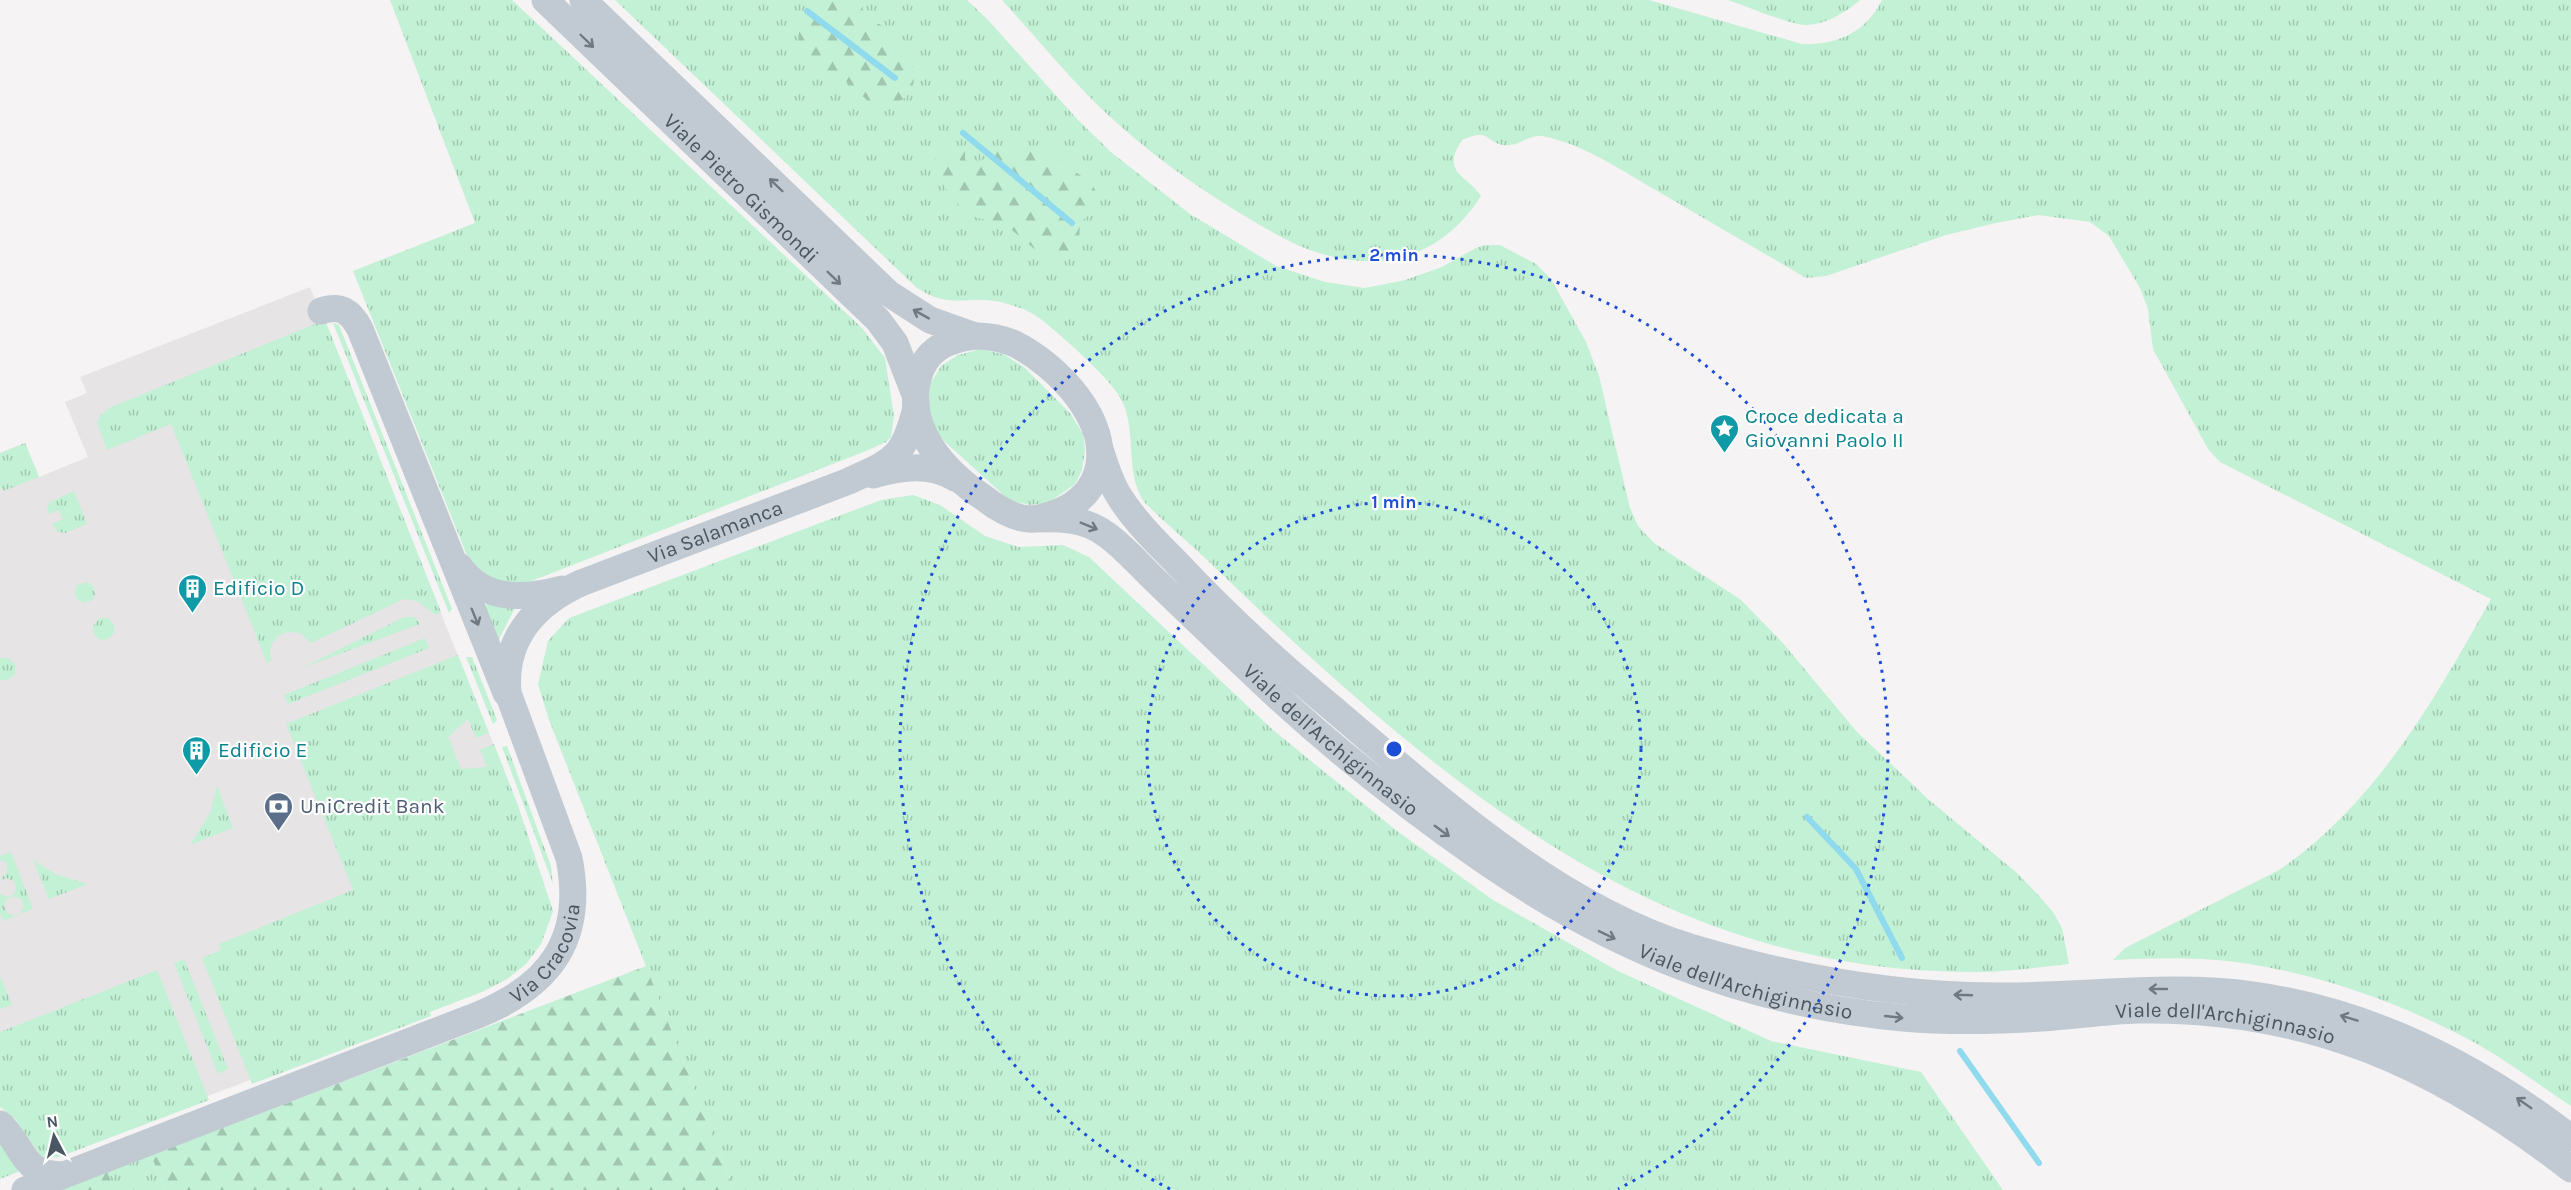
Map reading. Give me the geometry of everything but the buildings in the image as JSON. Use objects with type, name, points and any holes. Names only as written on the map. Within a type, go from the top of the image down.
[{"type":"street","name":"Viale Pietro Gismondi","points":[[545,0],[878,320],[898,350],[915,400]]},
{"type":"street","name":"Viale Pietro Gismondi","points":[[583,0],[880,286],[930,320],[975,336]]},
{"type":"street","points":[[321,311],[338,308],[354,318],[513,711]]},
{"type":"street","points":[[975,336],[997,338],[1013,343],[1051,370],[1087,409],[1100,449],[1098,471],[1085,495],[1063,510],[1032,519],[1003,510],[943,471],[923,467],[906,468],[849,481],[888,463],[906,440],[922,366],[931,352],[952,341],[975,336]]},
{"type":"street","points":[[915,400],[918,418],[933,449],[949,470],[963,483]]},
{"type":"street","name":"Viale dell'Archiginnasio","points":[[1100,449],[1117,493],[1136,518],[1209,596],[1292,674],[1436,794],[1500,843],[1571,891],[1643,929],[1681,944],[1726,957],[1811,976],[1890,989],[2000,996],[2148,989],[2196,990],[2253,995],[2291,1002],[2362,1022],[2447,1057],[2504,1090],[2571,1138]]},
{"type":"street","name":"Via Salamanca","points":[[580,583],[849,481]]},
{"type":"street","name":"Viale dell'Archiginnasio","points":[[1032,519],[1069,520],[1107,534],[1267,687],[1346,756],[1408,805],[1515,881],[1603,934],[1647,954],[1691,971],[1779,998],[1864,1014],[1970,1022],[2134,1010],[2167,1010],[2239,1016],[2307,1028],[2368,1048],[2447,1085],[2485,1107],[2571,1169]]},
{"type":"street","points":[[445,544],[471,580],[485,590],[496,594],[529,596],[580,583]]},
{"type":"street","name":"Via Cracovia","points":[[25,1190],[504,1004],[530,987],[550,966],[565,941],[573,912],[574,882],[569,858],[513,711],[507,678],[517,639],[540,607],[558,594],[580,583]]},
{"type":"street","points":[[0,1124],[12,1136],[21,1153],[33,1167],[43,1174],[63,1175]]},
{"type":"street","points":[[17,1190],[24,1171],[21,1153]]},
{"type":"shaded area","points":[[310,287],[517,803],[553,911],[541,944],[526,964],[507,979],[484,991],[92,1140],[0,1093],[0,453],[25,443],[39,477],[88,457],[65,402],[87,393],[80,377]]},
{"type":"green space","points":[[390,0],[512,0],[862,328],[885,358],[894,416],[891,437],[886,442],[866,451],[526,583],[512,587],[472,568],[353,271],[475,223]]},
{"type":"green space","points":[[615,0],[967,0],[988,20],[1078,120],[1112,153],[1190,214],[1276,266],[1325,282],[1365,288],[1405,280],[1442,267],[1486,245],[1500,245],[1536,264],[1551,279],[1586,342],[1599,376],[1630,508],[1638,526],[1654,543],[1741,600],[1782,642],[1857,732],[1928,799],[2017,873],[2053,912],[2062,928],[2069,964],[1978,972],[1878,966],[1784,948],[1696,919],[1612,880],[1533,833],[1456,779],[1381,719],[1294,642],[1145,503],[1134,477],[1125,407],[1112,385],[1067,341],[1035,315],[1018,307],[989,300],[949,300],[929,295],[917,288]]},
{"type":"green space","points":[[825,0],[859,0],[863,3],[862,21],[881,25],[887,32],[890,42],[906,49],[914,73],[914,83],[906,97],[887,106],[873,108],[864,97],[850,92],[844,74],[820,71],[807,63],[802,57],[798,42],[801,27],[806,17]]},
{"type":"green space","points":[[1002,0],[1649,0],[1802,44],[1815,44],[1838,39],[1859,29],[1868,21],[1882,0],[2571,0],[2571,1106],[2478,1044],[2410,1011],[2353,990],[2295,973],[2236,962],[2174,958],[2113,960],[2125,948],[2279,870],[2313,844],[2344,815],[2400,748],[2448,674],[2491,599],[2220,462],[2208,449],[2153,349],[2148,309],[2140,288],[2109,236],[2090,222],[2038,215],[1996,223],[1946,235],[1826,276],[1806,278],[1589,152],[1543,136],[1504,145],[1478,135],[1462,140],[1454,160],[1458,172],[1481,196],[1449,233],[1431,246],[1390,260],[1344,259],[1309,250],[1278,235],[1221,201],[1170,166],[1122,128],[1093,101]]},
{"type":"green space","points":[[1728,0],[1860,0],[1834,17],[1820,23],[1805,25]]},
{"type":"green space","points":[[956,146],[965,152],[965,159],[969,164],[978,164],[993,151],[1008,146],[1018,152],[1027,147],[1038,146],[1052,151],[1062,165],[1081,176],[1094,188],[1100,201],[1096,210],[1080,222],[1079,243],[1068,252],[1058,256],[1049,256],[1040,253],[1008,227],[976,218],[967,213],[945,187],[936,168],[936,154],[945,147]]},
{"type":"green space","points":[[325,320],[441,612],[436,615],[417,601],[404,599],[311,643],[300,633],[287,632],[273,643],[270,651],[271,661],[267,663],[171,424],[107,450],[97,423],[100,416],[109,408]]},
{"type":"green space","points":[[333,323],[339,325],[452,609],[449,613]]},
{"type":"green space","points":[[981,349],[1003,354],[1024,367],[1070,413],[1083,434],[1085,450],[1082,470],[1075,484],[1048,503],[1029,505],[1009,500],[944,441],[933,428],[927,408],[931,383],[941,366],[958,355]]},
{"type":"green space","points":[[25,443],[39,477],[3,491],[0,486],[0,453]]},
{"type":"green space","points":[[74,491],[87,524],[65,533],[58,532],[52,524],[63,519],[59,510],[49,514],[47,507],[50,502]]},
{"type":"green space","points":[[913,495],[940,505],[985,536],[1019,547],[1063,545],[1089,557],[1273,730],[1397,831],[1493,900],[1618,971],[1771,1041],[1921,1072],[2003,1190],[734,1190],[549,720],[538,684],[548,641],[569,618],[881,500]]},
{"type":"green space","points":[[87,582],[93,586],[95,594],[92,600],[84,603],[77,599],[75,593],[77,585]]},
{"type":"green space","points":[[490,603],[516,606],[497,643],[483,606]]},
{"type":"green space","points":[[404,617],[415,617],[420,624],[302,668]]},
{"type":"green space","points":[[100,618],[108,618],[114,625],[114,633],[108,639],[100,640],[94,634],[93,626]]},
{"type":"green space","points":[[425,638],[429,648],[288,704],[284,695]]},
{"type":"green space","points":[[458,655],[489,733],[476,738],[468,719],[448,737],[461,769],[487,767],[480,750],[494,744],[517,803],[553,911],[541,944],[526,964],[507,979],[484,991],[430,1012],[431,1016],[252,1084],[202,958],[221,950],[219,944],[353,890],[286,724]]},
{"type":"green space","points":[[466,657],[472,657],[497,720],[493,724]]},
{"type":"green space","points":[[0,658],[8,658],[16,665],[15,674],[8,680],[0,680]]},
{"type":"green space","points":[[507,746],[551,866],[553,884],[502,747]]},
{"type":"green space","points":[[217,786],[233,828],[190,845],[210,813]]},
{"type":"green space","points":[[11,852],[33,909],[3,921],[0,913],[0,894],[8,897],[14,894],[16,887],[14,881],[6,878],[0,881],[7,869],[6,862],[0,860],[0,856]],"holes":[[[13,896],[21,899],[24,906],[21,913],[15,916],[7,913],[4,906],[6,900]]]},
{"type":"green space","points":[[33,860],[55,874],[88,884],[49,899]]},
{"type":"green space","points":[[184,959],[228,1069],[218,1074],[174,963]]},
{"type":"green space","points":[[646,966],[734,1190],[165,1190],[151,1155]]},
{"type":"green space","points":[[157,970],[209,1100],[59,1157],[46,1158],[40,1155],[15,1119],[0,1107],[0,1032]]},
{"type":"green space","points":[[0,976],[12,1005],[0,1009]]},
{"type":"green space","points":[[0,1134],[19,1166],[18,1172],[0,1179]]},
{"type":"green space","points":[[151,1155],[165,1190],[59,1190]]},
{"type":"green space","points":[[107,1172],[115,1190],[69,1190],[67,1187]]},
{"type":"waterway","points":[[807,11],[895,78]]},
{"type":"waterway","points":[[963,133],[1072,223]]},
{"type":"waterway","points":[[1807,817],[1856,869],[1902,958]]},
{"type":"waterway","points":[[1960,1051],[2039,1163]]},
{"type":"place","name":"Croce dedicata a Giovanni Paolo II","points":[[1724,454]]},
{"type":"place","name":"Edificio D","points":[[192,614]]},
{"type":"place","name":"Edificio E","points":[[197,776]]},
{"type":"place","name":"UniCredit Bank","points":[[279,832]]}]
